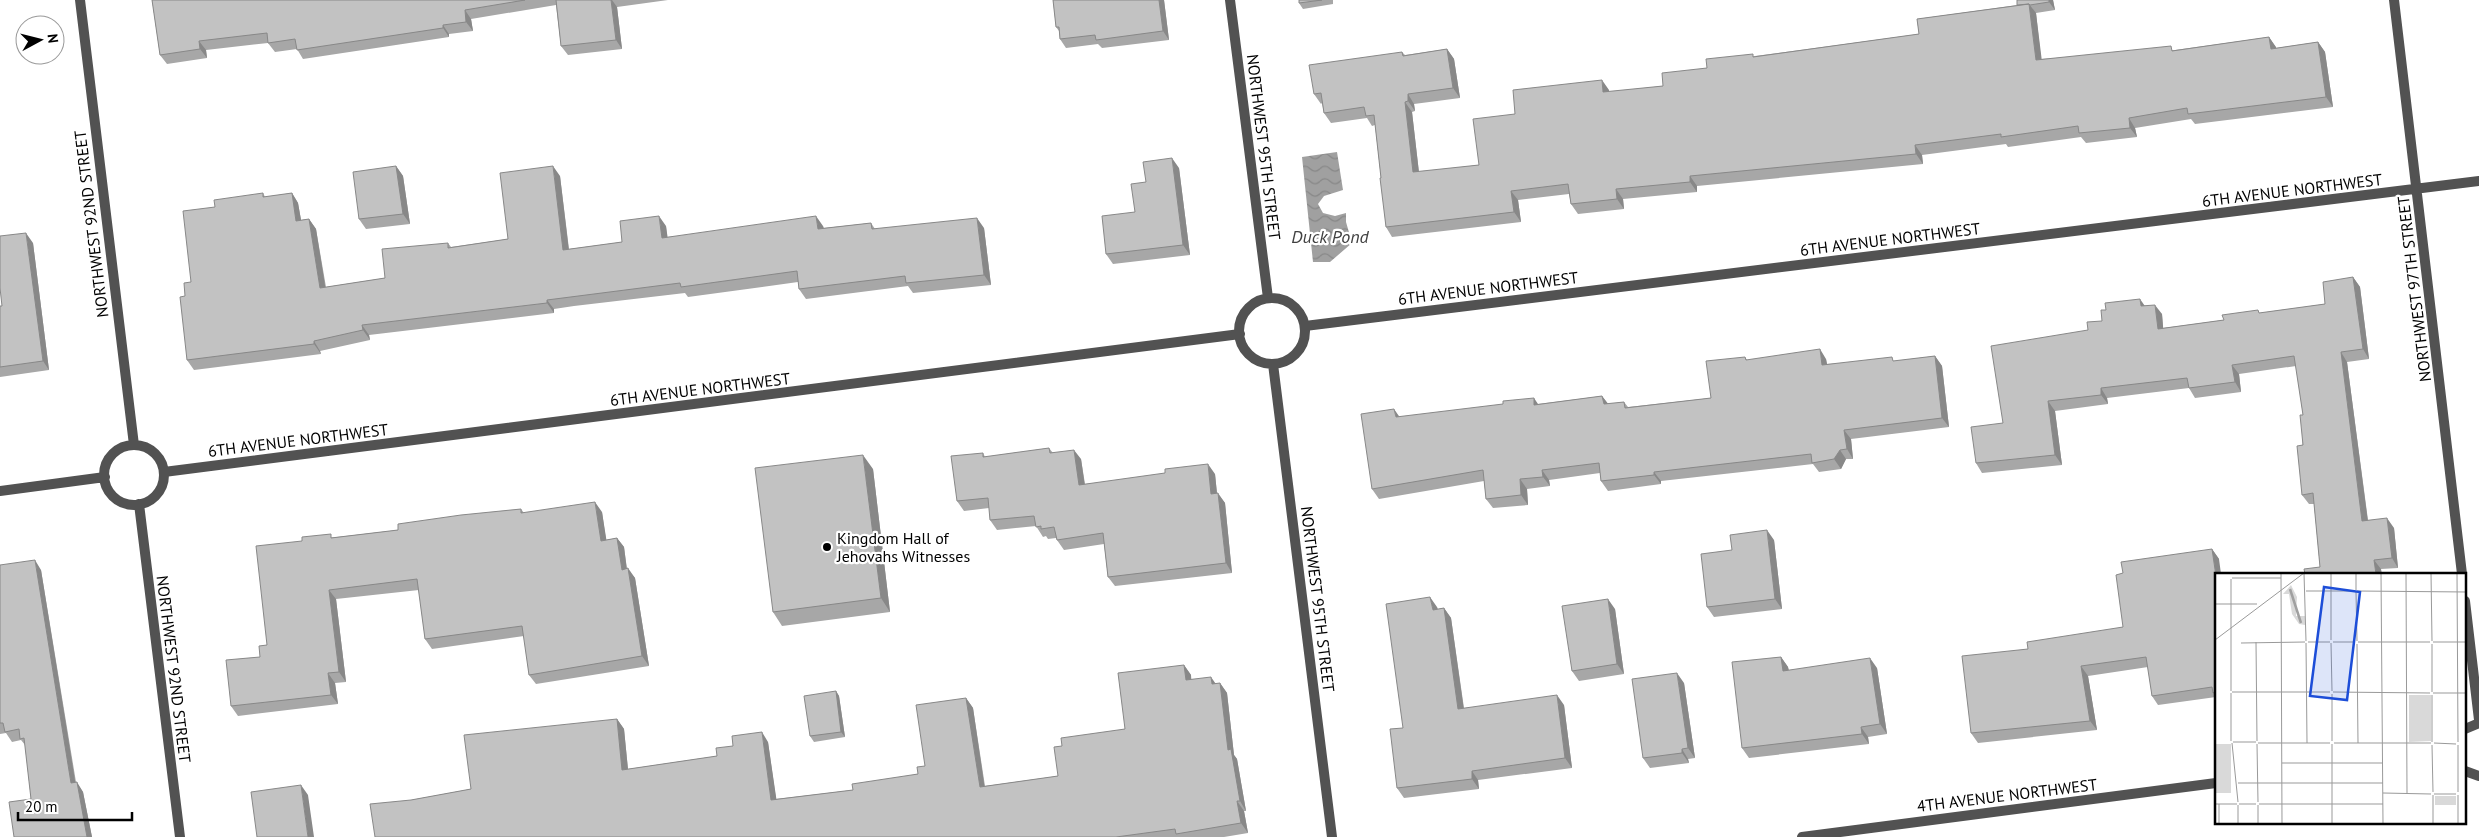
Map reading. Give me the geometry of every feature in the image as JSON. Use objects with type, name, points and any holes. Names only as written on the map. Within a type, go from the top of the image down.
[{"type":"street","name":"NORTHWEST 92ND STREET","points":[[80,0],[134,445]]},
{"type":"street","name":"NORTHWEST 95TH STREET","points":[[1230,0],[1268,298]]},
{"type":"street","name":"NORTHWEST 97TH STREET","points":[[2394,0],[2462,573]]},
{"type":"street","name":"6TH AVENUE NORTHWEST","points":[[1305,326],[2479,181]]},
{"type":"street","points":[[1268,298],[1286,301],[1295,306],[1302,315],[1305,326],[1305,337],[1301,348],[1294,356],[1273,364],[1262,363],[1252,357],[1245,349],[1240,334],[1242,318],[1247,309],[1255,303],[1268,298]]},
{"type":"street","name":"6TH AVENUE NORTHWEST","points":[[164,472],[1240,334]]},
{"type":"street","name":"NORTHWEST 95TH STREET","points":[[1273,364],[1332,837]]},
{"type":"street","points":[[134,445],[150,450],[158,456],[164,472],[163,484],[159,492],[152,499],[139,504],[124,503],[116,499],[109,491],[105,477],[107,462],[113,453],[122,447],[134,445]]},
{"type":"street","points":[[0,491],[105,477]]},
{"type":"street","name":"NORTHWEST 92ND STREET","points":[[139,504],[180,837]]},
{"type":"street","points":[[2466,610],[2479,722],[2466,728]]},
{"type":"street","points":[[2466,771],[2479,776]]},
{"type":"street","name":"4TH AVENUE NORTHWEST","points":[[1802,837],[2215,783]]},
{"type":"water","name":"Duck Pond","points":[[1337,152],[1343,190],[1324,196],[1318,204],[1323,213],[1335,216],[1346,213],[1346,222],[1352,243],[1330,262],[1313,262],[1302,157]]},
{"type":"building","points":[[152,0],[525,0],[465,10],[466,22],[443,25],[443,28],[297,50],[295,39],[268,43],[267,33],[199,41],[200,49],[160,55]]},
{"type":"building","points":[[556,0],[611,0],[616,40],[561,46]]},
{"type":"building","points":[[1053,0],[1159,0],[1163,31],[1096,40],[1095,35],[1060,39],[1059,27],[1056,27]]},
{"type":"building","points":[[1299,0],[1322,0],[1299,3]]},
{"type":"building","points":[[2017,0],[2049,0],[2049,2],[2017,5]]},
{"type":"building","points":[[2029,4],[2036,60],[2171,46],[2172,51],[2269,37],[2271,49],[2318,42],[2326,97],[2188,114],[2187,108],[2129,118],[2130,128],[2079,133],[2078,126],[2001,137],[2001,134],[1915,145],[1916,154],[1690,176],[1690,182],[1616,189],[1617,199],[1571,204],[1568,184],[1511,191],[1514,212],[1386,227],[1374,115],[1366,116],[1364,107],[1324,113],[1321,93],[1314,94],[1309,65],[1402,52],[1403,56],[1447,49],[1453,88],[1408,94],[1408,101],[1405,102],[1413,172],[1479,165],[1473,119],[1515,114],[1513,90],[1602,80],[1603,92],[1663,86],[1662,73],[1707,68],[1706,59],[1753,54],[1753,57],[1919,34],[1917,19]]},
{"type":"building","points":[[1172,158],[1183,245],[1106,254],[1102,216],[1135,212],[1131,184],[1146,182],[1143,162]]},
{"type":"building","points":[[396,166],[403,214],[359,219],[353,172]]},
{"type":"building","points":[[553,166],[563,250],[622,242],[620,221],[659,216],[662,238],[816,216],[818,229],[871,223],[872,229],[977,218],[984,275],[906,283],[905,276],[799,289],[797,271],[681,287],[680,283],[547,300],[547,303],[362,325],[363,330],[314,341],[314,344],[187,360],[180,297],[185,296],[184,283],[191,282],[183,211],[215,207],[214,200],[263,193],[263,197],[292,193],[296,221],[309,219],[320,288],[385,278],[382,249],[448,243],[448,248],[508,239],[500,173]]},
{"type":"building","points":[[26,233],[43,361],[0,367],[0,306],[2,306],[0,236]]},
{"type":"building","points":[[2353,277],[2363,349],[2341,352],[2362,521],[2387,518],[2392,558],[2374,560],[2376,573],[2305,573],[2304,569],[2320,567],[2313,493],[2302,495],[2297,446],[2303,445],[2300,415],[2303,415],[2294,356],[2232,365],[2235,382],[2189,388],[2187,378],[2101,388],[2101,395],[2048,401],[2055,455],[1976,463],[1971,427],[2003,423],[1991,346],[2088,330],[2087,322],[2102,321],[2101,310],[2106,310],[2105,303],[2140,299],[2141,306],[2155,305],[2158,329],[2224,320],[2222,315],[2258,310],[2259,313],[2325,304],[2323,282]]},
{"type":"building","points":[[1820,349],[1822,365],[1892,357],[1893,361],[1935,356],[1942,418],[1844,430],[1847,449],[1840,450],[1834,459],[1812,463],[1811,454],[1654,472],[1654,475],[1601,481],[1599,463],[1542,470],[1543,477],[1520,479],[1521,495],[1486,499],[1483,470],[1372,489],[1361,414],[1394,409],[1396,417],[1503,404],[1503,401],[1534,398],[1534,405],[1602,396],[1604,404],[1624,402],[1625,408],[1711,398],[1706,361],[1745,357],[1746,360]]},
{"type":"building","points":[[1049,448],[1050,453],[1074,450],[1079,485],[1165,473],[1165,469],[1208,464],[1211,494],[1218,493],[1226,563],[1108,577],[1103,533],[1057,540],[1054,527],[1041,529],[1041,526],[1036,527],[1034,516],[990,520],[988,498],[957,501],[951,456],[983,453],[983,457]]},
{"type":"building","name":"Kingdom Hall of Jehovahs Witnesses","points":[[863,455],[881,598],[773,612],[755,468]]},
{"type":"building","points":[[595,502],[601,541],[617,538],[622,570],[628,568],[642,656],[529,675],[522,626],[425,639],[417,579],[329,590],[339,672],[328,673],[331,695],[231,706],[226,660],[260,657],[259,646],[267,645],[256,546],[302,541],[302,537],[331,534],[331,538],[398,530],[398,524],[461,515],[521,509],[521,513]]},
{"type":"building","points":[[1767,530],[1775,599],[1707,607],[1701,554],[1732,550],[1730,535]]},
{"type":"building","points":[[2212,549],[2216,573],[2215,692],[2213,693],[2212,687],[2152,696],[2146,657],[2081,666],[2090,721],[1971,733],[1962,656],[2028,649],[2027,642],[2123,627],[2116,575],[2123,573],[2121,562]]},
{"type":"building","points":[[35,560],[71,783],[77,782],[87,837],[14,837],[9,802],[31,799],[24,738],[20,739],[19,729],[5,732],[3,723],[0,723],[0,565]]},
{"type":"building","points":[[1430,597],[1433,610],[1444,608],[1458,709],[1557,695],[1565,758],[1472,771],[1472,779],[1397,788],[1390,729],[1403,728],[1386,604]]},
{"type":"building","points":[[1608,599],[1617,664],[1572,671],[1562,606]]},
{"type":"building","points":[[1781,657],[1783,671],[1870,658],[1880,724],[1861,727],[1862,734],[1742,748],[1732,662]]},
{"type":"building","points":[[1184,665],[1186,680],[1211,677],[1212,684],[1220,683],[1228,750],[1231,749],[1240,801],[1237,801],[1241,823],[1176,834],[1175,829],[1116,837],[375,837],[370,804],[411,800],[471,789],[464,735],[617,719],[622,770],[717,756],[716,748],[733,746],[732,736],[762,732],[771,800],[853,790],[852,784],[918,774],[917,767],[925,766],[916,705],[966,698],[980,787],[1058,776],[1054,747],[1062,746],[1061,738],[1125,729],[1118,673]]},
{"type":"building","points":[[1677,673],[1688,748],[1682,749],[1682,753],[1643,758],[1632,679]]},
{"type":"building","points":[[836,691],[841,732],[810,736],[804,696]]},
{"type":"building","points":[[301,785],[308,837],[257,837],[251,792]]},
{"type":"place","name":"Kingdom Hall of Jehovahs Witnesses","points":[[827,547]]}]
